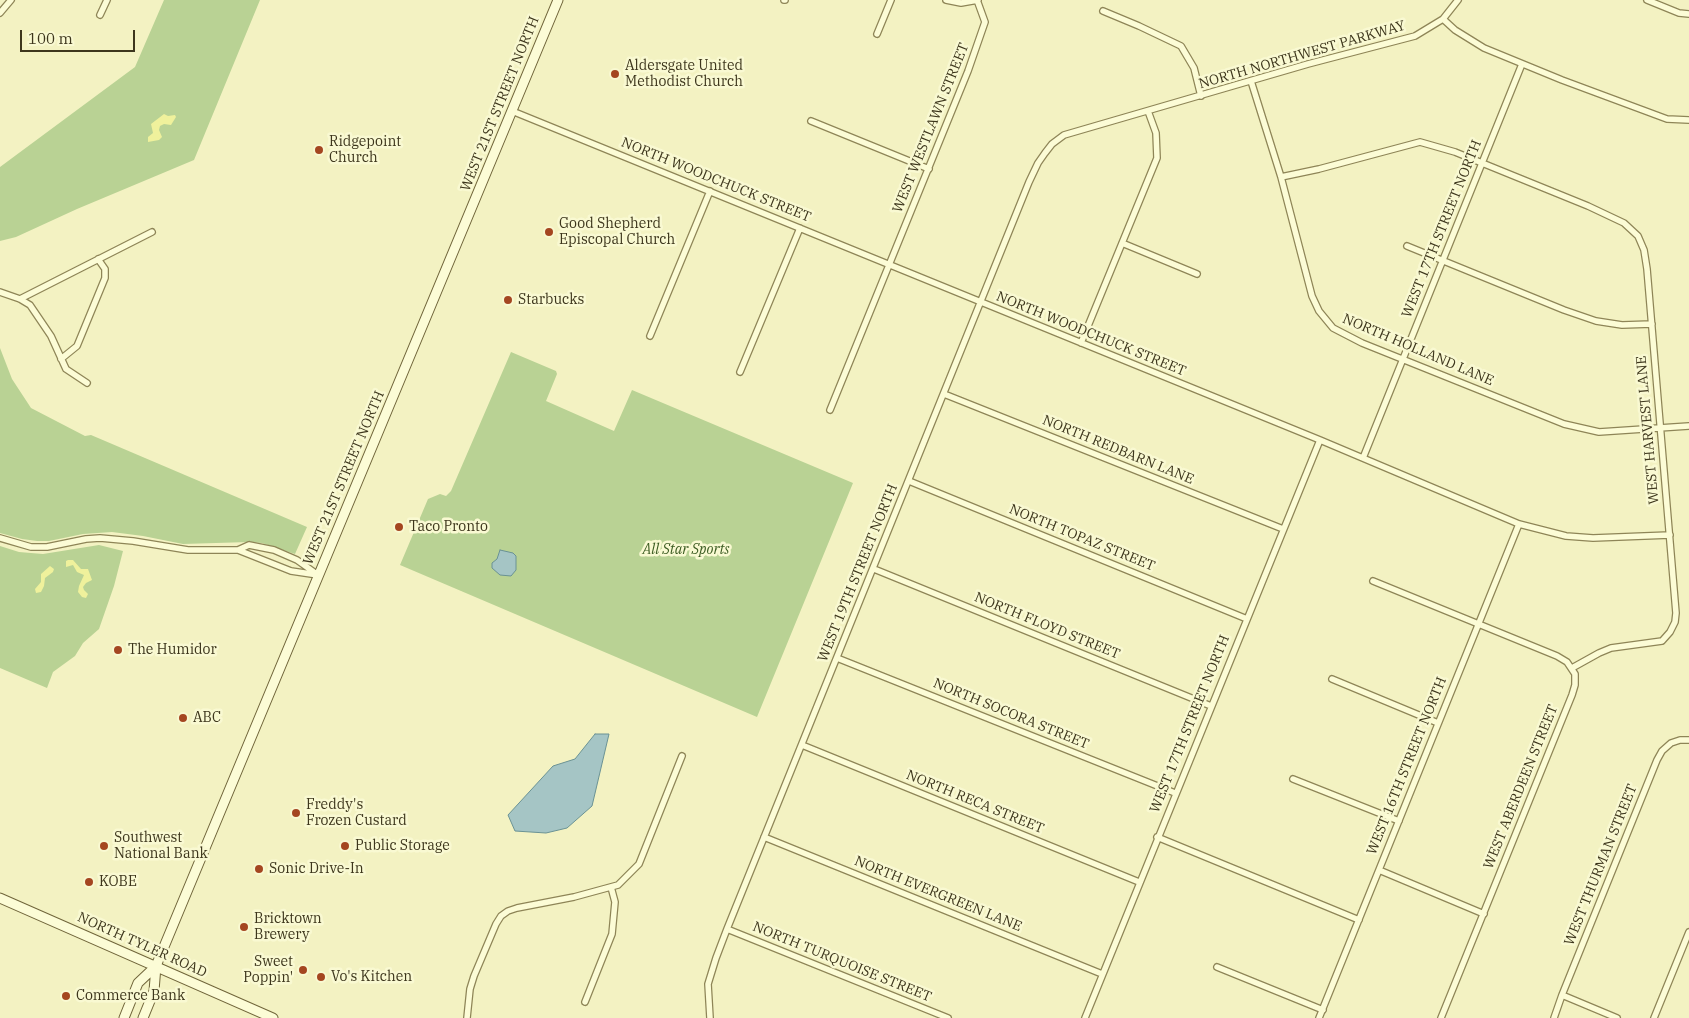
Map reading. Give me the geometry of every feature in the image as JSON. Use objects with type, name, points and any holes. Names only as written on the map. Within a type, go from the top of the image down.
[{"type":"main road","name":"WEST 21ST STREET NORTH","points":[[143,1018],[154,991],[156,966],[558,0]]},
{"type":"main road","name":"NORTH TYLER ROAD","points":[[0,898],[273,1018]]},
{"type":"main road","name":"WEST 21ST STREET NORTH","points":[[124,1018],[138,984],[156,966]]},
{"type":"street","points":[[0,13],[11,0]]},
{"type":"street","points":[[100,15],[107,0]]},
{"type":"street","points":[[877,34],[891,0]]},
{"type":"street","points":[[946,0],[961,3],[977,0]]},
{"type":"street","name":"WEST WESTLAWN STREET","points":[[830,410],[968,71],[985,22],[977,0]]},
{"type":"street","points":[[1458,0],[1443,19],[1455,30],[1484,48],[1667,119],[1689,120]]},
{"type":"street","points":[[1647,0],[1679,13],[1689,14]]},
{"type":"street","points":[[1103,11],[1181,46],[1194,68],[1201,96]]},
{"type":"street","name":"NORTH NORTHWEST PARKWAY","points":[[1052,144],[1064,136],[1251,81],[1414,36],[1443,19]]},
{"type":"street","name":"WEST 17TH STREET NORTH","points":[[1363,458],[1522,64]]},
{"type":"street","name":"NORTH HOLLAND LANE","points":[[1251,81],[1281,177],[1312,296],[1318,311],[1333,328],[1362,343],[1404,358],[1564,424],[1599,432],[1689,426]]},
{"type":"street","name":"NORTH WOODCHUCK STREET","points":[[512,111],[1320,440],[1519,524],[1566,536],[1593,538],[1670,535]]},
{"type":"street","points":[[1081,343],[1157,158],[1156,133],[1148,111]]},
{"type":"street","points":[[811,121],[929,169]]},
{"type":"street","points":[[1281,177],[1319,169],[1420,142],[1483,162]]},
{"type":"street","name":"WEST 19TH STREET NORTH","points":[[710,1018],[708,984],[727,929],[1029,182],[1038,163],[1052,144]]},
{"type":"street","name":"WEST HARVEST LANE","points":[[1483,162],[1624,223],[1638,236],[1644,250],[1670,535],[1676,613],[1675,622],[1670,632],[1662,641],[1611,648],[1599,652],[1572,668]]},
{"type":"street","points":[[650,336],[710,191]]},
{"type":"street","points":[[740,372],[800,228]]},
{"type":"street","points":[[20,299],[152,232]]},
{"type":"street","points":[[1122,243],[1197,274]]},
{"type":"street","points":[[1407,246],[1564,310],[1596,321],[1622,325],[1652,324]]},
{"type":"street","points":[[61,359],[77,346],[105,278],[105,269],[98,259]]},
{"type":"street","points":[[0,292],[20,299],[30,305],[50,336],[66,369],[87,383]]},
{"type":"street","name":"NORTH REDBARN LANE","points":[[944,394],[1283,529]]},
{"type":"street","name":"WEST 17TH STREET NORTH","points":[[1084,1018],[1320,440]]},
{"type":"street","name":"NORTH TOPAZ STREET","points":[[909,481],[1247,619]]},
{"type":"street","name":"WEST 16TH STREET NORTH","points":[[1319,1018],[1519,524]]},
{"type":"street","points":[[0,538],[32,547],[47,548],[86,539],[100,538],[188,550],[238,550],[291,571],[318,575]]},
{"type":"street","points":[[238,550],[249,545],[274,550],[297,560],[318,575]]},
{"type":"street","name":"NORTH FLOYD STREET","points":[[874,569],[1211,706]]},
{"type":"street","points":[[1373,581],[1557,656],[1567,662],[1572,668]]},
{"type":"street","name":"NORTH SOCORA STREET","points":[[837,658],[1176,793]]},
{"type":"street","name":"WEST ABERDEEN STREET","points":[[1441,1018],[1572,695],[1575,685],[1575,674],[1572,668]]},
{"type":"street","points":[[1332,680],[1438,723]]},
{"type":"street","name":"WEST THURMAN STREET","points":[[1554,1018],[1657,760],[1662,751],[1672,743],[1680,740],[1689,740]]},
{"type":"street","name":"NORTH RECA STREET","points":[[802,745],[1139,882]]},
{"type":"street","points":[[467,1018],[470,989],[474,976],[501,916],[517,908],[574,897],[618,885],[639,864],[682,756]]},
{"type":"street","points":[[1293,778],[1399,821]]},
{"type":"street","name":"NORTH EVERGREEN LANE","points":[[764,837],[1102,974]]},
{"type":"street","points":[[1158,837],[1359,920]]},
{"type":"street","points":[[1379,870],[1484,914]]},
{"type":"street","points":[[585,1002],[612,934],[615,902],[611,887]]},
{"type":"street","name":"NORTH TURQUOISE STREET","points":[[727,929],[948,1018]]},
{"type":"street","points":[[1654,1018],[1689,932]]},
{"type":"street","points":[[1217,967],[1322,1010]]},
{"type":"street","points":[[1562,995],[1617,1018]]},
{"type":"green space","points":[[164,0],[260,0],[194,160],[16,237],[0,241],[0,167],[135,67]]},
{"type":"green space","points":[[0,348],[12,379],[31,408],[85,436],[91,435],[307,527],[295,554],[262,543],[183,544],[112,532],[83,534],[49,541],[22,539],[0,533]]},
{"type":"green space","name":"All Star Sports","points":[[511,352],[556,371],[557,374],[546,401],[614,431],[632,390],[853,483],[757,717],[400,565],[428,499],[440,494],[446,496],[451,491]]},
{"type":"green space","points":[[99,545],[123,551],[114,586],[99,629],[83,643],[75,656],[53,672],[47,688],[0,668],[0,546],[19,552],[43,554]]},
{"type":"sand","points":[[164,114],[168,116],[175,115],[176,117],[171,125],[164,124],[160,126],[159,130],[162,137],[159,140],[148,142],[148,137],[153,133],[151,124]]},
{"type":"sand","points":[[73,560],[81,569],[88,569],[92,580],[83,587],[88,594],[86,598],[82,597],[78,592],[84,575],[77,572],[73,565],[66,567],[66,561]]},
{"type":"sand","points":[[50,566],[54,569],[53,572],[45,578],[41,592],[36,593],[35,589],[41,582],[41,574]]},
{"type":"water","points":[[500,550],[513,553],[516,556],[516,570],[511,576],[500,575],[492,568],[492,563],[497,559]]},
{"type":"water","points":[[595,734],[609,734],[592,806],[567,828],[546,833],[515,831],[508,815],[553,766],[575,759]]},
{"type":"place","name":"Aldersgate United Methodist Church","points":[[615,74]]},
{"type":"place","name":"Ridgepoint Church","points":[[319,150]]},
{"type":"place","name":"Good Shepherd Episcopal Church","points":[[549,232]]},
{"type":"place","name":"Starbucks","points":[[508,300]]},
{"type":"place","name":"Taco Pronto","points":[[399,527]]},
{"type":"place","name":"The Humidor","points":[[118,650]]},
{"type":"place","name":"ABC","points":[[183,718]]},
{"type":"place","name":"Freddy's Frozen Custard","points":[[296,813]]},
{"type":"place","name":"Southwest National Bank","points":[[104,846]]},
{"type":"place","name":"Public Storage","points":[[345,846]]},
{"type":"place","name":"Sonic Drive-In","points":[[259,869]]},
{"type":"place","name":"KOBE","points":[[89,882]]},
{"type":"place","name":"Bricktown Brewery","points":[[244,927]]},
{"type":"place","name":"Sweet Poppin'","points":[[303,970]]},
{"type":"place","name":"Vo's Kitchen","points":[[321,977]]},
{"type":"place","name":"Commerce Bank","points":[[66,996]]}]
